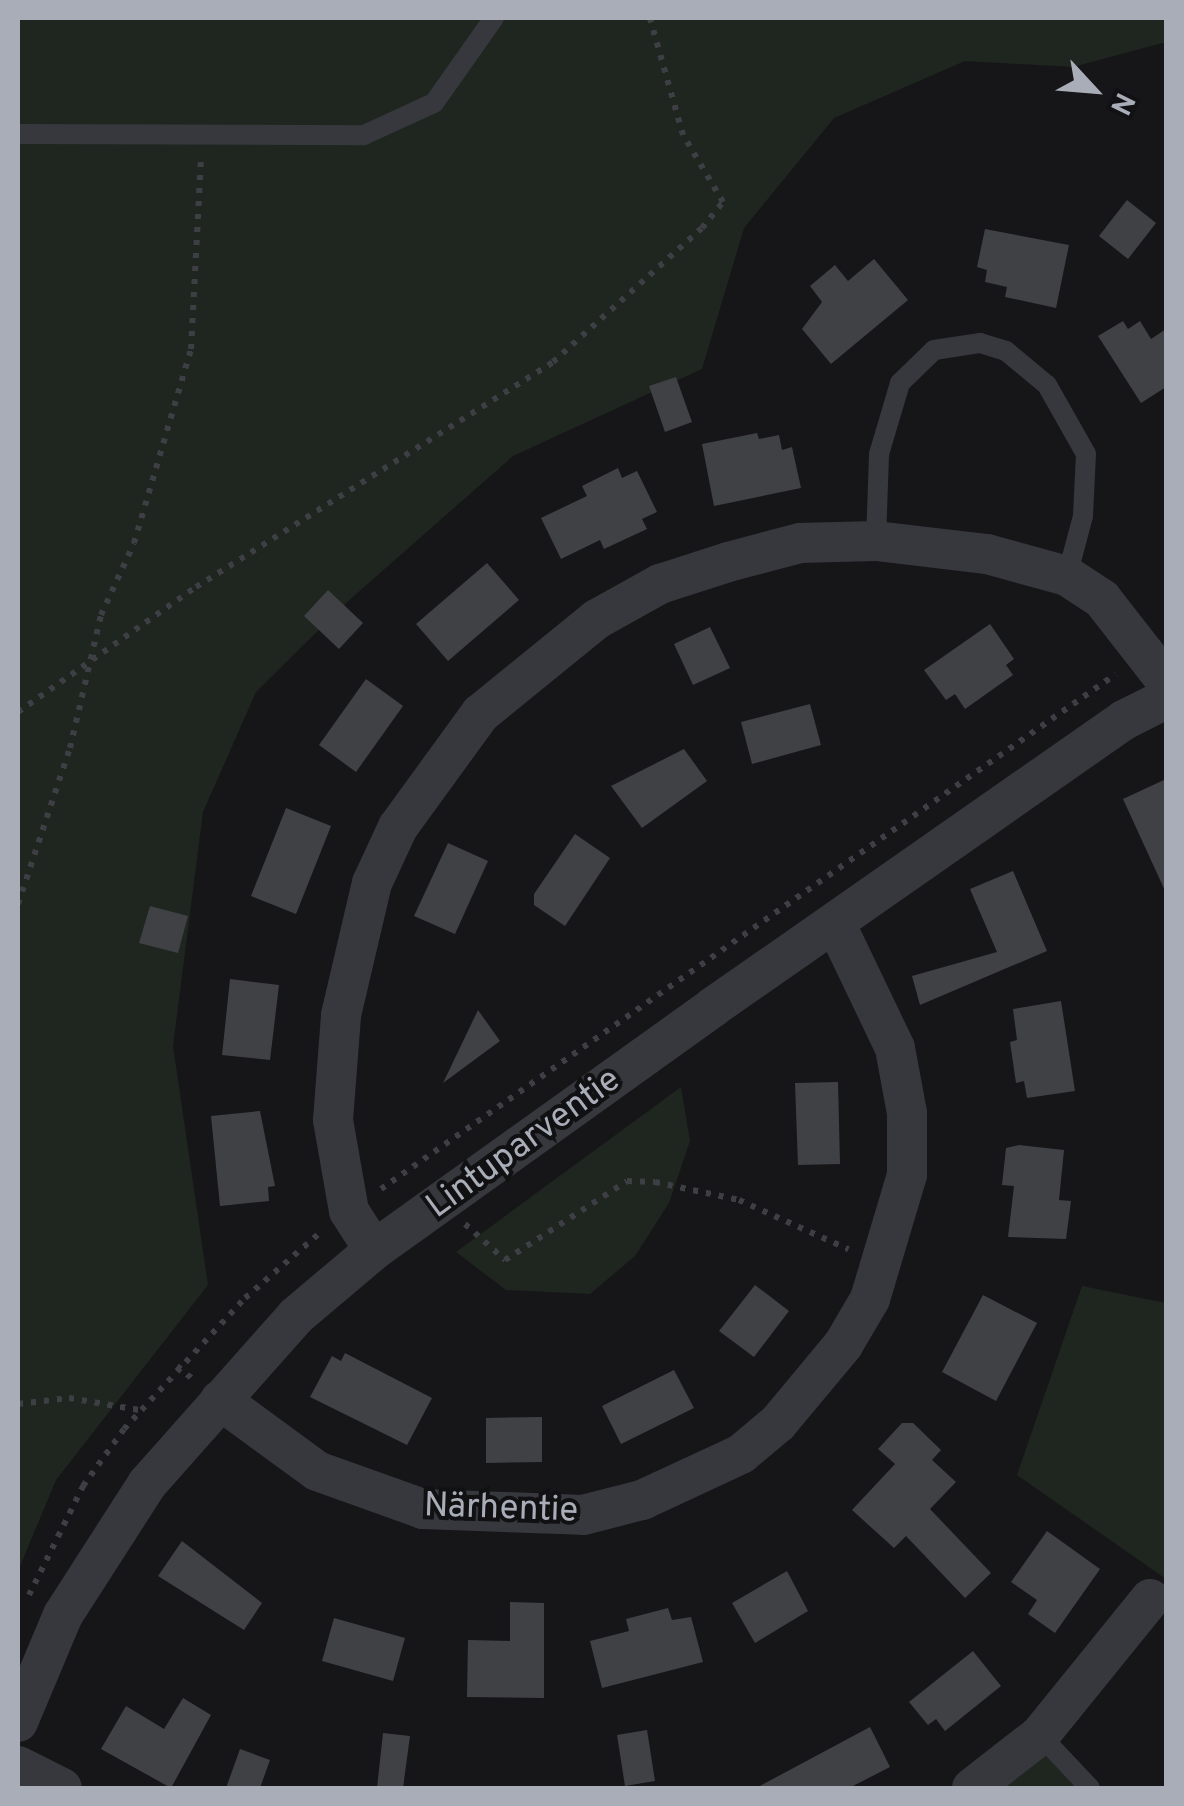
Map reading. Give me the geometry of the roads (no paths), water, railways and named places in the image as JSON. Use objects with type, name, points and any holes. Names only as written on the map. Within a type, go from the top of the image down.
[{"type":"street","points":[[374,1250],[349,1212],[336,1162],[341,1015],[372,883],[434,772],[480,714],[536,663],[660,584],[800,543],[876,541],[987,554],[1066,576],[1102,599],[1166,681]]},
{"type":"street","name":"Lintuparventie","points":[[18,1722],[63,1615],[148,1484],[296,1316],[374,1250],[1124,720],[1166,699]]},
{"type":"street","name":"Närhentie","points":[[220,1400],[317,1471],[384,1500],[424,1509],[583,1515],[642,1500],[742,1454],[778,1422],[843,1346],[882,1264],[907,1175],[907,1113],[895,1048],[836,925]]},
{"type":"street","points":[[972,1788],[1040,1735],[1150,1600]]},
{"type":"street","points":[[18,1766],[62,1788]]},
{"type":"lane","points":[[18,134],[202,138],[364,135],[402,121],[434,103],[494,18]]},
{"type":"lane","points":[[876,541],[880,454],[900,382],[934,350],[980,343],[1032,370],[1075,425],[1087,478],[1066,576]]},
{"type":"lane","points":[[1040,1735],[1090,1788]]}]
